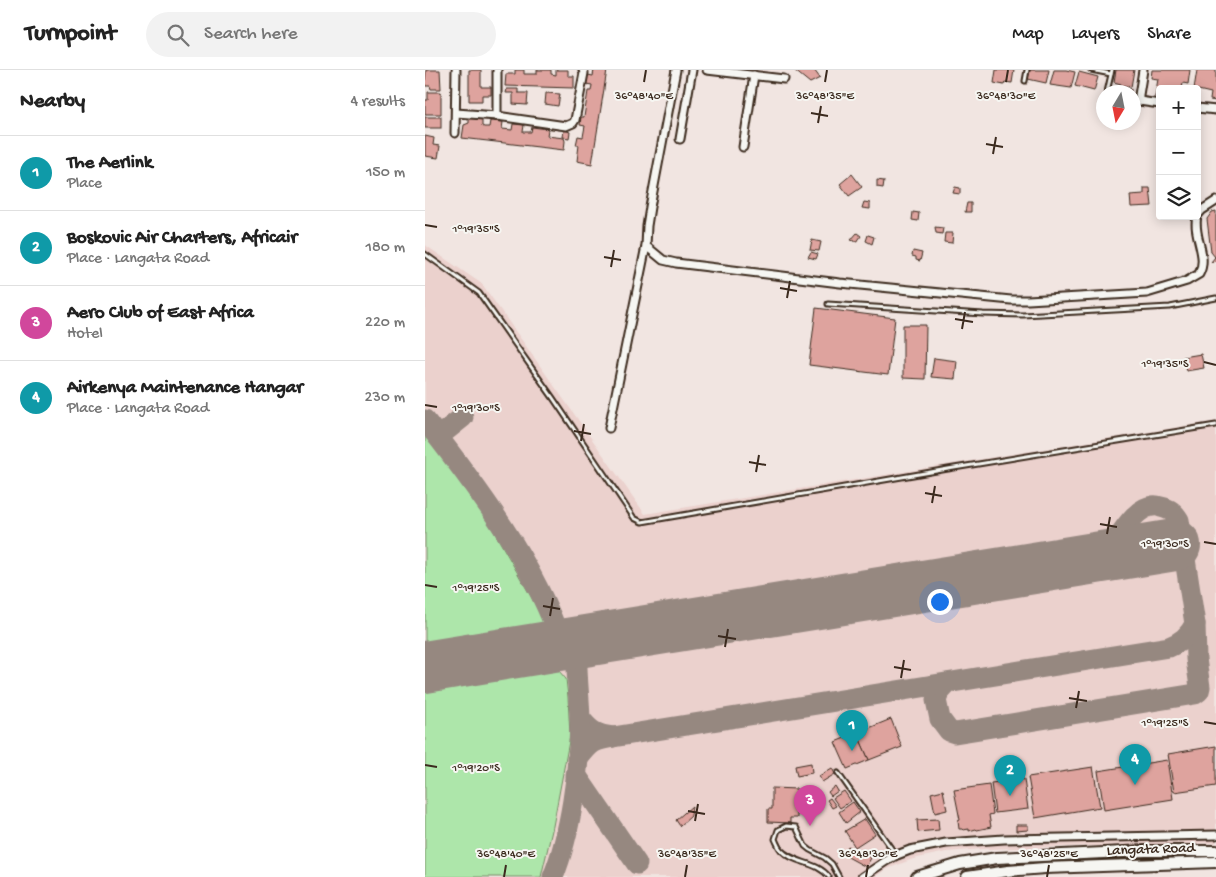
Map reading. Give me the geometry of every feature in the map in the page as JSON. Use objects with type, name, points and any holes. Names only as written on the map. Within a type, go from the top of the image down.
[{"type":"main road","name":"Langata Road","points":[[917,877],[960,864],[997,858],[1216,850]]},
{"type":"main road","name":"Langata Road","points":[[967,877],[1045,868],[1216,862]]},
{"type":"street","points":[[455,133],[456,70]]},
{"type":"street","points":[[497,70],[497,116]]},
{"type":"street","points":[[456,113],[570,125],[575,120],[583,70]]},
{"type":"street","points":[[609,428],[646,246],[650,207],[676,70]]},
{"type":"street","points":[[680,139],[692,70]]},
{"type":"street","points":[[707,70],[784,79]]},
{"type":"street","points":[[1143,70],[1139,101],[1156,103]]},
{"type":"street","points":[[743,147],[755,75]]},
{"type":"street","points":[[1201,108],[1216,110]]},
{"type":"street","points":[[1201,211],[1216,201]]},
{"type":"street","points":[[646,246],[663,260],[681,263],[840,283],[1011,300],[1038,300],[1141,293],[1154,291],[1195,277],[1199,274],[1202,265],[1197,220]]},
{"type":"street","points":[[862,877],[897,855],[910,850],[946,843],[1004,839],[1216,835]]},
{"type":"lane","points":[[1025,81],[1027,70]]},
{"type":"lane","points":[[1091,70],[1111,72],[1108,85]]},
{"type":"lane","points":[[425,254],[479,293],[559,406],[634,518],[642,522],[1216,425]]},
{"type":"lane","points":[[828,304],[1023,315],[1170,307],[1216,298]]},
{"type":"lane","points":[[839,772],[897,855]]},
{"type":"lane","points":[[829,877],[817,866],[793,858],[781,850],[775,840],[778,830],[786,826],[796,827],[805,846],[832,864],[839,877]]},
{"type":"shaded area","points":[[425,245],[482,284],[645,514],[1216,421],[1216,843],[982,849],[946,852],[913,859],[887,869],[874,877],[425,877]]},
{"type":"green space","points":[[425,434],[464,479],[550,632],[425,651]]},
{"type":"green space","points":[[551,662],[566,679],[570,736],[541,877],[425,877],[425,682]]},
{"type":"building","points":[[426,70],[440,70],[441,89],[431,89],[430,86],[425,86]]},
{"type":"building","points":[[469,70],[481,70],[481,87],[491,87],[491,95],[482,95],[482,101],[469,101]]},
{"type":"building","points":[[515,70],[524,70],[524,74],[537,74],[537,70],[551,70],[551,74],[556,75],[556,70],[568,70],[568,76],[574,76],[574,88],[505,86],[506,74],[515,74]]},
{"type":"building","points":[[594,70],[607,70],[592,164],[577,161],[579,145],[576,145],[578,136],[583,137],[585,126],[580,125],[581,117],[584,117],[588,91],[591,91],[592,85],[586,84],[588,75],[593,76]]},
{"type":"building","points":[[794,70],[814,70],[820,78],[810,83]]},
{"type":"building","points":[[996,70],[1014,70],[1012,83],[1005,82],[1004,85],[994,83]]},
{"type":"building","points":[[1030,70],[1049,70],[1046,83],[1028,79]]},
{"type":"building","points":[[1054,70],[1075,72],[1071,88],[1050,85]]},
{"type":"building","points":[[1116,70],[1134,70],[1131,85],[1121,85],[1114,82]]},
{"type":"building","points":[[1152,70],[1190,70],[1188,84],[1157,85],[1158,79],[1151,78]]},
{"type":"building","points":[[1197,70],[1216,70],[1216,101],[1210,100],[1211,93],[1201,91],[1201,85],[1195,85]]},
{"type":"building","points":[[1079,72],[1098,77],[1094,91],[1075,86]]},
{"type":"building","points":[[507,89],[518,89],[518,93],[528,93],[527,105],[513,104],[513,93],[506,93]]},
{"type":"building","points":[[428,92],[441,92],[441,114],[425,114],[425,100],[428,100]]},
{"type":"building","points":[[546,93],[560,94],[558,106],[545,104]]},
{"type":"building","points":[[425,117],[441,117],[441,128],[425,128]]},
{"type":"building","points":[[469,117],[482,118],[482,126],[484,127],[489,127],[490,121],[503,122],[502,129],[512,130],[513,124],[524,125],[523,132],[531,132],[532,127],[548,129],[547,136],[564,138],[564,150],[462,138],[464,125],[469,123]]},
{"type":"building","points":[[564,130],[570,132],[569,138],[563,137]]},
{"type":"building","points":[[425,136],[434,138],[433,145],[440,146],[438,158],[425,156]]},
{"type":"building","points":[[852,174],[862,187],[849,196],[840,184]]},
{"type":"building","points":[[877,180],[884,181],[883,188],[877,187]]},
{"type":"building","points":[[955,187],[960,188],[960,194],[953,193]]},
{"type":"building","points":[[1144,188],[1150,188],[1152,206],[1131,207],[1130,195],[1144,194]]},
{"type":"building","points":[[864,202],[870,203],[870,209],[862,208]]},
{"type":"building","points":[[967,203],[971,203],[971,212],[965,212]]},
{"type":"building","points":[[1216,211],[1216,261],[1211,262],[1215,257],[1211,252],[1207,219],[1212,212]]},
{"type":"building","points":[[913,212],[919,213],[918,221],[912,220]]},
{"type":"building","points":[[935,227],[943,228],[942,234],[936,233]]},
{"type":"building","points":[[857,233],[861,236],[857,242],[851,240]]},
{"type":"building","points":[[945,233],[953,233],[952,243],[944,242]]},
{"type":"building","points":[[868,235],[874,237],[872,244],[866,241]]},
{"type":"building","points":[[812,240],[821,242],[819,251],[810,250]]},
{"type":"building","points":[[913,251],[922,253],[920,261],[912,256]]},
{"type":"building","points":[[811,252],[818,254],[816,259],[808,257]]},
{"type":"building","points":[[816,308],[895,318],[888,375],[809,365]]},
{"type":"building","points":[[903,325],[926,325],[925,379],[903,378]]},
{"type":"building","points":[[1201,354],[1204,368],[1186,371],[1183,357]]},
{"type":"building","points":[[934,358],[957,361],[955,379],[931,377]]},
{"type":"building","points":[[891,719],[902,747],[869,760],[857,733]]},
{"type":"building","points":[[857,733],[869,760],[847,769],[835,742]]},
{"type":"building","points":[[1216,746],[1216,786],[1174,792],[1168,754]]},
{"type":"building","points":[[1167,760],[1173,799],[1104,810],[1098,771]]},
{"type":"building","points":[[811,763],[812,773],[797,776],[795,766]]},
{"type":"building","points":[[1093,767],[1100,807],[1035,818],[1028,777]]},
{"type":"building","points":[[832,768],[835,774],[822,782],[819,776]]},
{"type":"building","points":[[1024,779],[1028,809],[995,813],[991,783]]},
{"type":"building","points":[[989,785],[993,814],[989,815],[991,827],[969,831],[969,829],[959,829],[958,821],[960,820],[954,790]]},
{"type":"building","points":[[835,786],[838,791],[831,796],[828,792]]},
{"type":"building","points":[[772,788],[797,789],[797,818],[790,818],[790,823],[768,822],[768,809],[772,809]]},
{"type":"building","points":[[814,789],[818,797],[813,800],[808,792]]},
{"type":"building","points":[[943,790],[947,810],[935,813],[931,793]]},
{"type":"building","points":[[844,791],[851,801],[840,808],[833,798]]},
{"type":"building","points":[[830,798],[836,806],[832,808],[827,800]]},
{"type":"building","points":[[853,802],[860,812],[846,823],[839,812]]},
{"type":"building","points":[[692,806],[691,816],[680,826],[676,820]]},
{"type":"building","points":[[865,819],[875,834],[855,847],[845,831]]},
{"type":"building","points":[[938,819],[939,830],[918,832],[917,820]]},
{"type":"building","points":[[1016,825],[1028,825],[1028,830],[1016,831]]},
{"type":"building","points":[[848,846],[871,858],[866,867],[844,855]]},
{"type":"taxiway","points":[[438,437],[463,417]]},
{"type":"taxiway","points":[[425,420],[503,527],[536,584],[562,645]]},
{"type":"taxiway","points":[[948,683],[939,693],[936,700],[940,719],[949,731],[955,733],[1195,694],[1199,691],[1195,624],[1179,520],[1167,509],[1156,506],[1147,507],[1131,520],[1114,543]]},
{"type":"taxiway","points":[[613,737],[1169,647],[1184,638],[1195,624]]},
{"type":"taxiway","points":[[553,877],[565,841],[576,781],[580,723],[577,654],[580,649],[590,643],[618,636]]},
{"type":"taxiway","points":[[544,648],[567,647],[575,653]]},
{"type":"taxiway","points":[[577,760],[592,744],[613,737],[594,732],[580,718]]},
{"type":"taxiway","points":[[576,775],[637,864]]},
{"type":"runway","points":[[425,667],[1175,545]]},
{"type":"place","name":"The Aerlink","points":[[852,751]]},
{"type":"place","name":"Airkenya Maintenance Hangar","points":[[1135,785]]},
{"type":"place","name":"Boskovic Air Charters, Africair","points":[[1010,796]]},
{"type":"place","name":"Aero Club of East Africa","points":[[810,826]]}]
